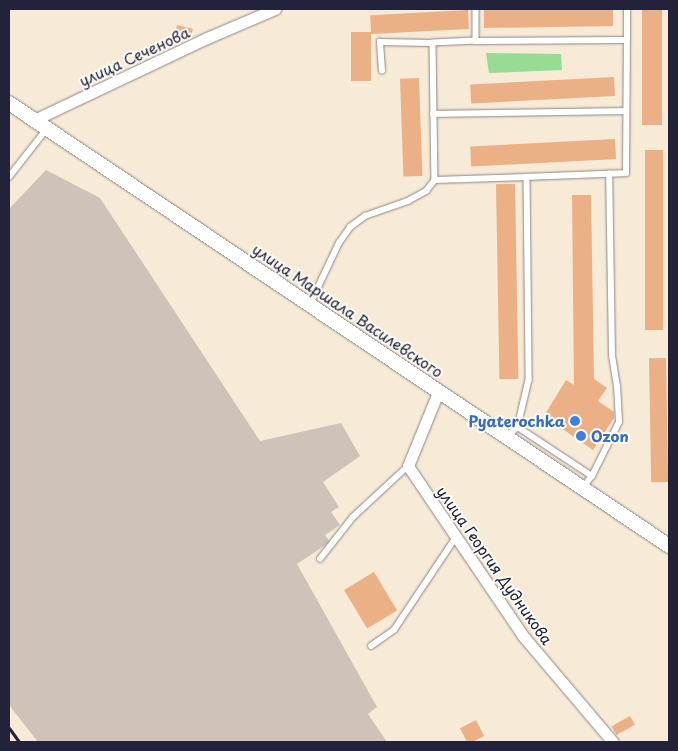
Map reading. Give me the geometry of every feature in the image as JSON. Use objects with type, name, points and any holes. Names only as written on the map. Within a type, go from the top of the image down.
[{"type":"street","name":"улица Сеченова","points":[[34,120],[206,38],[275,9]]},
{"type":"street","name":"улица Маршала Василевского","points":[[9,103],[669,546]]},
{"type":"street","points":[[408,466],[439,390]]},
{"type":"street","name":"улица Георгия Дудникова","points":[[408,466],[523,636],[613,742]]},
{"type":"lane","points":[[476,9],[476,41]]},
{"type":"lane","points":[[435,180],[626,173],[627,9]]},
{"type":"lane","points":[[382,71],[380,42],[627,40]]},
{"type":"lane","points":[[310,304],[339,243],[350,227],[365,216],[408,201],[426,191],[435,180],[433,43]]},
{"type":"lane","points":[[434,114],[626,111]]},
{"type":"lane","points":[[10,173],[47,129]]},
{"type":"lane","points":[[584,488],[619,422],[618,387],[612,356],[609,174]]},
{"type":"lane","points":[[507,436],[518,427],[530,380],[527,177]]},
{"type":"lane","points":[[518,427],[592,476]]},
{"type":"lane","points":[[320,559],[353,518],[408,466]]},
{"type":"lane","points":[[371,646],[394,630],[456,537]]},
{"type":"shaded area","points":[[46,170],[100,198],[260,441],[341,423],[360,456],[323,482],[339,507],[331,512],[340,525],[325,535],[330,542],[297,564],[377,707],[368,714],[387,742],[38,742],[9,705],[9,209]]},
{"type":"green space","points":[[486,53],[561,54],[562,70],[489,73]]},
{"type":"building","points":[[613,9],[613,26],[484,28],[484,10]]},
{"type":"building","points":[[642,9],[662,9],[662,125],[642,125]]},
{"type":"building","points":[[468,10],[469,29],[371,34],[370,15]]},
{"type":"building","points":[[177,25],[193,29],[190,38],[174,36]]},
{"type":"building","points":[[351,32],[371,32],[371,81],[351,81]]},
{"type":"building","points":[[614,77],[615,96],[471,104],[470,85]]},
{"type":"building","points":[[419,78],[422,176],[403,177],[400,79]]},
{"type":"building","points":[[615,139],[616,159],[471,167],[470,147]]},
{"type":"building","points":[[645,150],[663,150],[663,330],[645,330]]},
{"type":"building","points":[[496,184],[515,184],[518,379],[499,379]]},
{"type":"building","points":[[572,195],[591,195],[594,379],[607,388],[598,401],[614,412],[614,418],[593,450],[544,416],[566,380],[574,385]]},
{"type":"building","points":[[649,358],[666,358],[668,482],[651,482]]},
{"type":"building","points":[[374,572],[397,611],[367,629],[344,590]]},
{"type":"building","points":[[630,716],[635,725],[616,735],[612,726]]},
{"type":"building","points":[[476,720],[484,736],[472,742],[467,742],[460,728]]},
{"type":"railway","points":[[9,728],[19,742]]},
{"type":"place","name":"Pyaterochka","points":[[575,421]]},
{"type":"place","name":"Ozon","points":[[581,436]]}]
